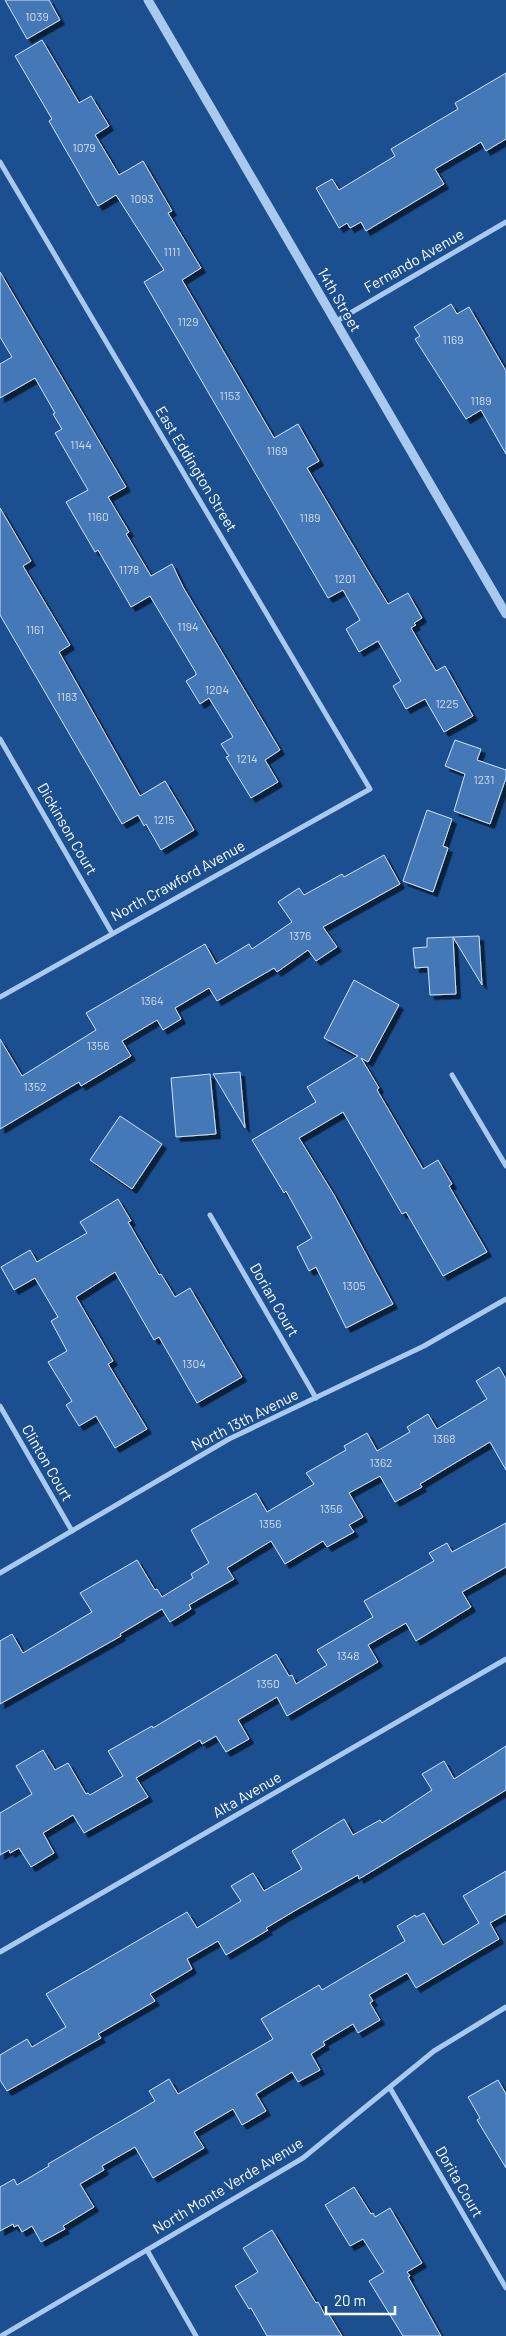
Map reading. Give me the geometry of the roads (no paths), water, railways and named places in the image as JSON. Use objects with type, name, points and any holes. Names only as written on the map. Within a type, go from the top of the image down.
[{"type":"street","name":"14th Street","points":[[148,0],[506,614]]},
{"type":"street","name":"East Eddington Street","points":[[0,162],[370,788]]},
{"type":"street","name":"Fernando Avenue","points":[[335,322],[506,222]]},
{"type":"street","name":"Dickinson Court","points":[[0,738],[112,933]]},
{"type":"street","name":"North Crawford Avenue","points":[[0,997],[370,788]]},
{"type":"street","points":[[452,1074],[506,1166]]},
{"type":"street","name":"Dorian Court","points":[[210,1215],[316,1398]]},
{"type":"street","name":"North 13th Avenue","points":[[0,1573],[229,1439],[424,1346],[506,1299]]},
{"type":"street","name":"Clinton Court","points":[[0,1406],[72,1532]]},
{"type":"street","name":"Alta Avenue","points":[[0,1952],[506,1659]]},
{"type":"street","name":"North Monte Verde Avenue","points":[[1,2336],[303,2158],[434,2050],[506,2007]]},
{"type":"street","name":"Dorita Court","points":[[390,2088],[506,2288]]},
{"type":"street","points":[[146,2250],[196,2336]]}]
